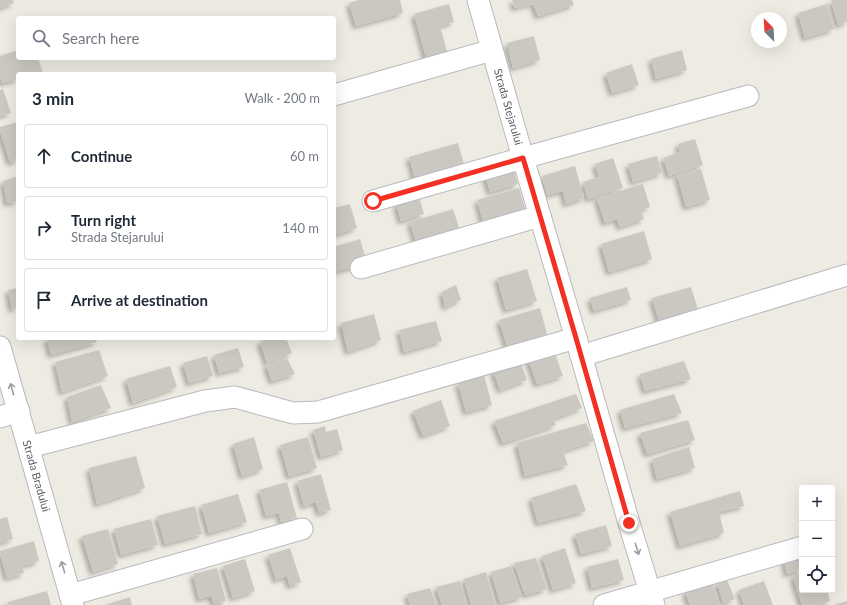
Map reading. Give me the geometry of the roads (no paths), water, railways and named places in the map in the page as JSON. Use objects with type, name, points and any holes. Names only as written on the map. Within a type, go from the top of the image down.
[{"type":"street","name":"Strada Stejarului","points":[[478,0],[652,598]]},
{"type":"street","points":[[336,94],[492,50]]},
{"type":"street","points":[[373,201],[748,96]]},
{"type":"street","points":[[361,268],[540,216]]},
{"type":"street","points":[[29,447],[204,401],[235,397],[293,413],[318,412],[579,347],[847,275]]},
{"type":"street","name":"Strada Bradului","points":[[0,347],[9,414],[29,447],[72,600]]},
{"type":"street","points":[[72,600],[302,529]]},
{"type":"street","points":[[604,605],[652,598],[799,548]]}]
